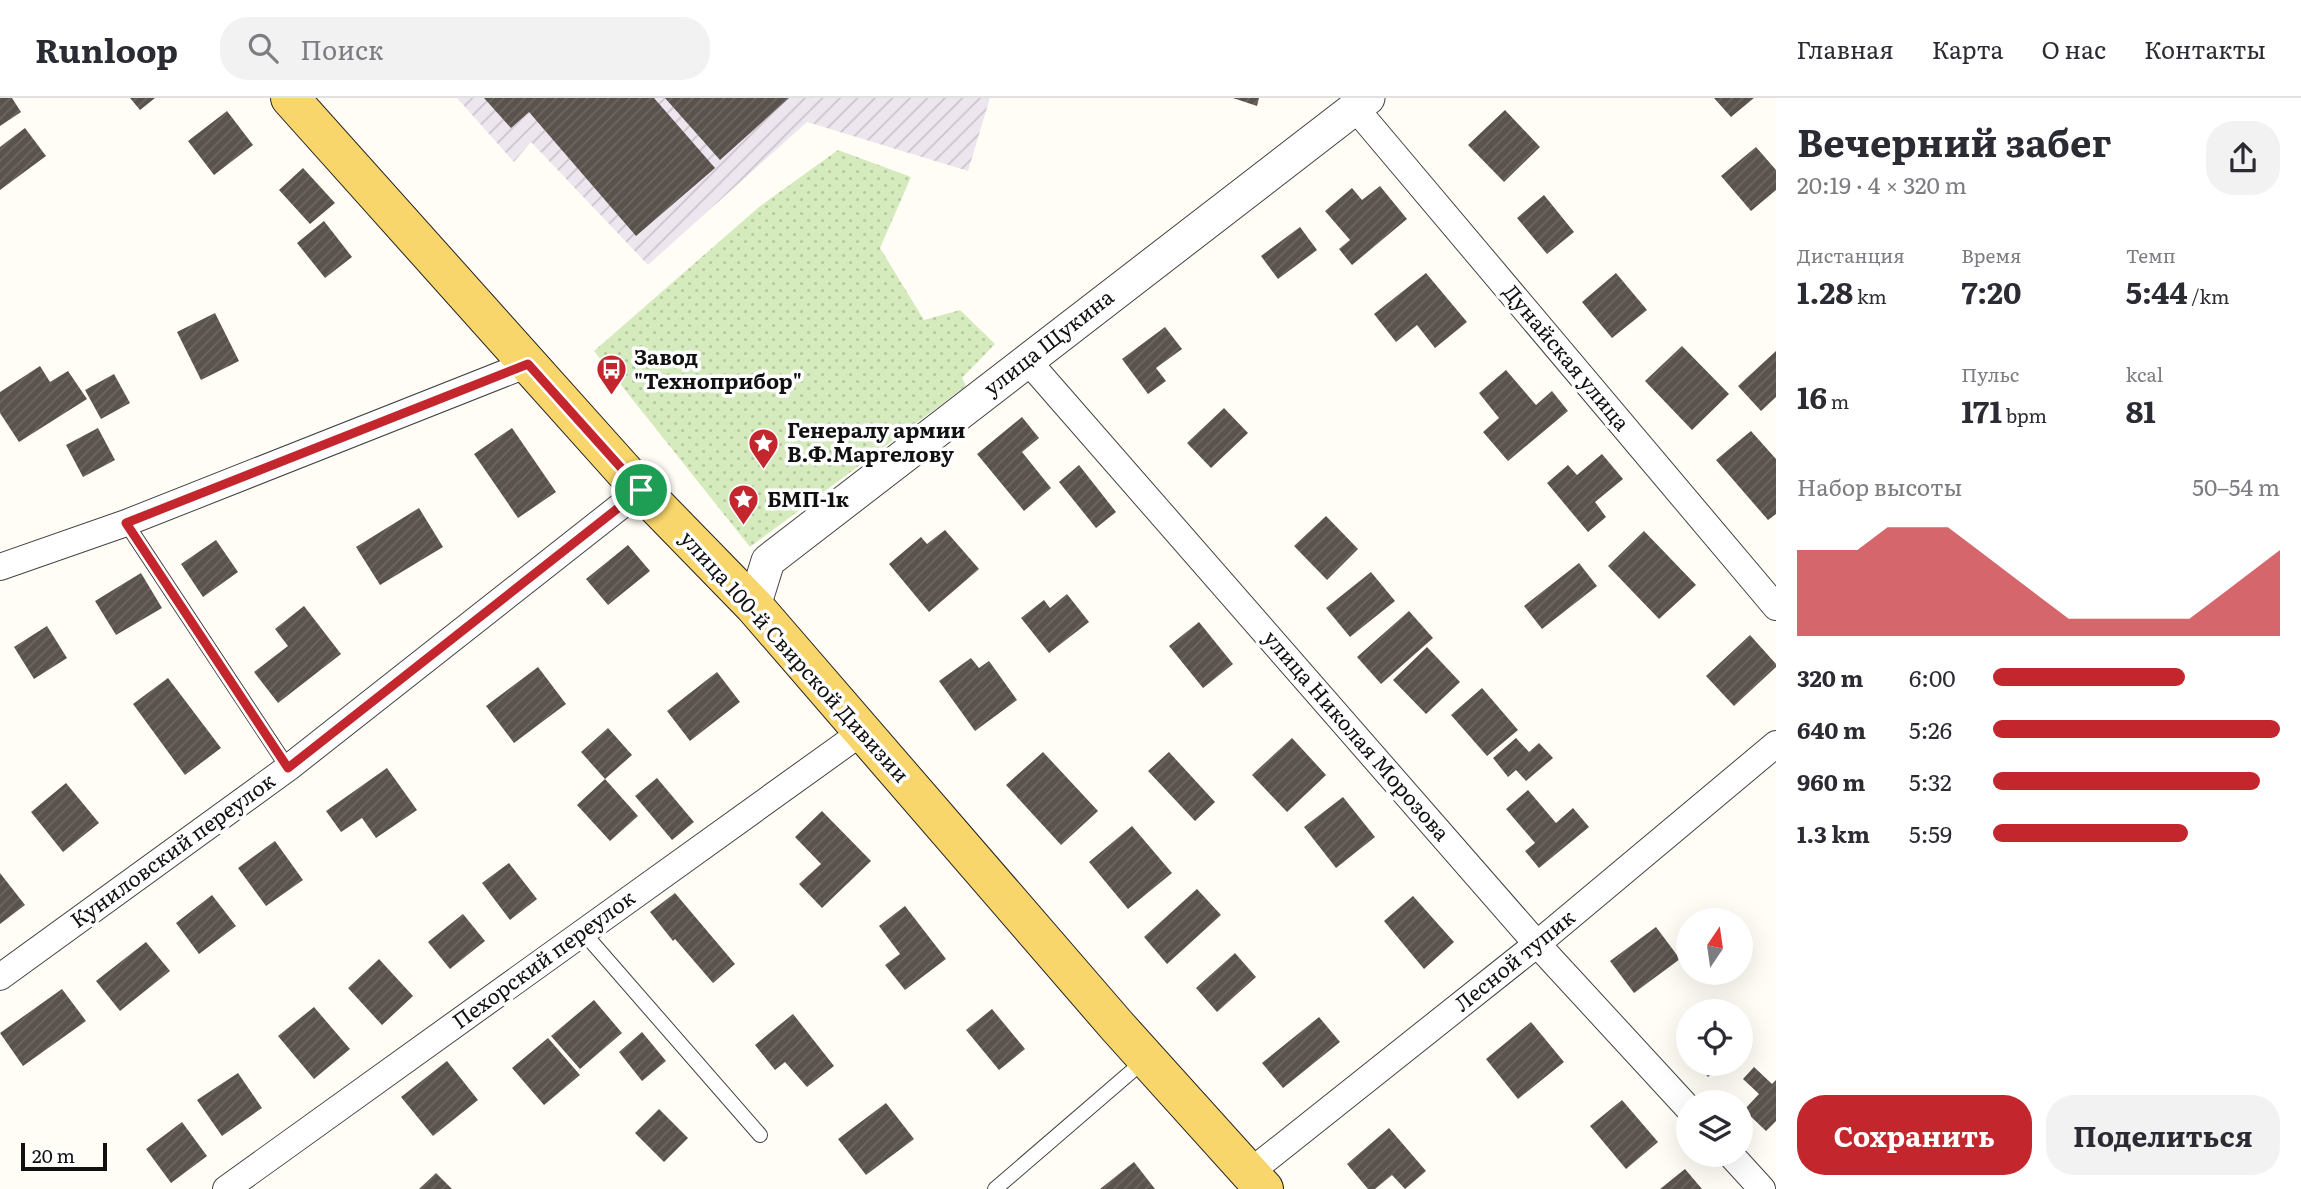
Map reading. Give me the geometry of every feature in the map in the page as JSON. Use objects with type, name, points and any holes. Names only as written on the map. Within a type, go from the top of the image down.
[{"type":"main road","name":"улица 100-й Свирской Дивизии","points":[[290,98],[641,490],[754,606],[1257,1181]]},
{"type":"street","name":"улица Щукина","points":[[754,606],[768,561],[1362,103]]},
{"type":"street","name":"Дунайская улица","points":[[1362,103],[1776,607]]},
{"type":"street","name":"улица Николая Морозова","points":[[1027,360],[1537,944],[1676,1095]]},
{"type":"street","points":[[0,567],[126,523],[528,364]]},
{"type":"street","name":"Куниловский переулок","points":[[0,977],[288,768],[641,490]]},
{"type":"street","name":"Пехорский переулок","points":[[226,1189],[862,732]]},
{"type":"street","name":"Лесной тупик","points":[[1257,1181],[1776,744]]},
{"type":"street","points":[[1742,1167],[1762,1189]]},
{"type":"lane","points":[[126,523],[288,768]]},
{"type":"lane","points":[[583,932],[760,1135]]},
{"type":"lane","points":[[995,1189],[1147,1058]]},
{"type":"shaded area","points":[[457,98],[990,98],[968,171],[807,122],[648,265],[531,142],[514,162]]},
{"type":"green space","points":[[838,150],[911,177],[880,248],[924,320],[960,310],[995,344],[962,378],[966,386],[750,547],[594,351],[759,207]]},
{"type":"building","points":[[0,98],[12,98],[21,112],[0,126]]},
{"type":"building","points":[[130,98],[155,98],[140,110]]},
{"type":"building","points":[[484,98],[654,98],[715,168],[636,236],[529,112],[511,128]]},
{"type":"building","points":[[665,98],[789,98],[720,160]]},
{"type":"building","points":[[1233,98],[1259,98],[1257,106]]},
{"type":"building","points":[[1714,98],[1754,98],[1731,117]]},
{"type":"building","points":[[1505,110],[1540,147],[1504,182],[1468,145]]},
{"type":"building","points":[[227,111],[253,145],[214,175],[188,141]]},
{"type":"building","points":[[25,128],[46,156],[0,190],[0,147]]},
{"type":"building","points":[[1756,147],[1776,170],[1776,190],[1751,211],[1721,176]]},
{"type":"building","points":[[303,168],[335,203],[310,224],[279,190]]},
{"type":"building","points":[[1380,186],[1407,219],[1352,265],[1339,249],[1350,240],[1325,211],[1352,188],[1362,200]]},
{"type":"building","points":[[1544,195],[1574,232],[1547,254],[1517,218]]},
{"type":"building","points":[[324,221],[352,257],[325,278],[297,243]]},
{"type":"building","points":[[1300,227],[1317,250],[1278,279],[1261,256]]},
{"type":"building","points":[[1426,273],[1467,322],[1435,348],[1417,325],[1396,342],[1374,314]]},
{"type":"building","points":[[1616,273],[1647,310],[1612,338],[1582,302]]},
{"type":"building","points":[[215,313],[239,361],[201,380],[177,332]]},
{"type":"building","points":[[1165,327],[1182,349],[1156,368],[1166,381],[1148,394],[1122,359]]},
{"type":"building","points":[[1682,346],[1729,394],[1692,430],[1645,381]]},
{"type":"building","points":[[1776,351],[1776,397],[1761,411],[1738,386]]},
{"type":"building","points":[[40,366],[50,382],[68,371],[87,399],[19,442],[0,413],[0,392]]},
{"type":"building","points":[[1506,370],[1536,405],[1552,391],[1568,411],[1508,461],[1483,432],[1499,418],[1479,393]]},
{"type":"building","points":[[114,374],[130,403],[101,419],[85,390]]},
{"type":"building","points":[[1224,408],[1248,433],[1211,468],[1187,443]]},
{"type":"building","points":[[1022,417],[1039,438],[1022,452],[1051,488],[1024,511],[977,454]]},
{"type":"building","points":[[98,428],[115,460],[83,477],[66,445]]},
{"type":"building","points":[[512,428],[556,492],[518,518],[474,454]]},
{"type":"building","points":[[1751,431],[1776,459],[1776,514],[1768,520],[1716,460]]},
{"type":"building","points":[[1602,454],[1623,479],[1595,502],[1606,517],[1588,532],[1547,483],[1568,465],[1577,475]]},
{"type":"building","points":[[1079,465],[1116,512],[1096,528],[1059,482]]},
{"type":"building","points":[[419,508],[443,547],[380,585],[356,547]]},
{"type":"building","points":[[1326,516],[1358,549],[1327,580],[1294,546]]},
{"type":"building","points":[[945,530],[979,569],[929,612],[889,564],[921,537],[927,544]]},
{"type":"building","points":[[1644,531],[1696,585],[1659,619],[1608,566]]},
{"type":"building","points":[[216,540],[238,572],[203,597],[181,564]]},
{"type":"building","points":[[628,545],[650,571],[608,605],[586,579]]},
{"type":"building","points":[[1579,563],[1597,586],[1542,629],[1524,606]]},
{"type":"building","points":[[1371,572],[1395,601],[1350,637],[1326,608]]},
{"type":"building","points":[[141,573],[162,608],[116,635],[95,601]]},
{"type":"building","points":[[1067,594],[1089,622],[1049,653],[1021,618],[1044,600],[1050,608]]},
{"type":"building","points":[[304,606],[341,654],[278,703],[254,672],[288,646],[275,629]]},
{"type":"building","points":[[1409,611],[1433,638],[1381,684],[1357,657]]},
{"type":"building","points":[[1199,622],[1233,664],[1203,688],[1169,646]]},
{"type":"building","points":[[47,626],[67,658],[34,679],[14,647]]},
{"type":"building","points":[[1750,635],[1776,667],[1734,706],[1706,676]]},
{"type":"building","points":[[1427,647],[1460,682],[1426,714],[1393,680]]},
{"type":"building","points":[[971,658],[979,668],[989,661],[1017,700],[975,731],[939,681]]},
{"type":"building","points":[[538,667],[566,704],[514,743],[486,706]]},
{"type":"building","points":[[717,672],[740,702],[690,741],[667,711]]},
{"type":"building","points":[[168,678],[221,748],[185,775],[133,704]]},
{"type":"building","points":[[1482,688],[1518,730],[1487,756],[1451,715]]},
{"type":"building","points":[[608,728],[632,755],[605,779],[581,752]]},
{"type":"building","points":[[1292,738],[1326,775],[1287,812],[1252,775]]},
{"type":"building","points":[[1516,738],[1529,752],[1539,743],[1553,758],[1526,781],[1516,770],[1508,777],[1493,758]]},
{"type":"building","points":[[1043,752],[1098,811],[1061,845],[1006,785]]},
{"type":"building","points":[[1169,752],[1215,802],[1195,821],[1148,771]]},
{"type":"building","points":[[387,768],[417,810],[376,838],[362,818],[341,832],[326,811]]},
{"type":"building","points":[[657,778],[694,822],[672,840],[635,796]]},
{"type":"building","points":[[605,779],[638,816],[610,841],[577,805]]},
{"type":"building","points":[[66,783],[99,823],[63,852],[31,812]]},
{"type":"building","points":[[1528,790],[1556,823],[1573,808],[1589,827],[1539,868],[1525,851],[1535,843],[1506,809]]},
{"type":"building","points":[[1343,797],[1375,837],[1336,868],[1304,827]]},
{"type":"building","points":[[822,811],[871,861],[822,908],[799,884],[821,864],[795,837]]},
{"type":"building","points":[[1132,826],[1172,873],[1128,909],[1089,862]]},
{"type":"building","points":[[275,841],[303,880],[266,906],[238,868]]},
{"type":"building","points":[[509,863],[537,899],[510,920],[482,883]]},
{"type":"building","points":[[0,873],[25,905],[0,924]]},
{"type":"building","points":[[1197,889],[1221,915],[1167,964],[1144,937]]},
{"type":"building","points":[[675,893],[735,964],[713,983],[650,912]]},
{"type":"building","points":[[212,895],[236,926],[199,954],[176,923]]},
{"type":"building","points":[[1413,896],[1454,942],[1424,969],[1384,921]]},
{"type":"building","points":[[905,906],[946,959],[905,990],[885,965],[900,954],[879,926]]},
{"type":"building","points":[[463,914],[485,941],[450,969],[428,942]]},
{"type":"building","points":[[1656,927],[1676,954],[1676,962],[1634,993],[1610,961]]},
{"type":"building","points":[[146,942],[170,971],[120,1011],[96,981]]},
{"type":"building","points":[[1235,953],[1256,977],[1217,1012],[1196,988]]},
{"type":"building","points":[[379,959],[413,996],[382,1025],[348,988]]},
{"type":"building","points":[[62,989],[86,1021],[23,1066],[0,1033]]},
{"type":"building","points":[[594,1000],[622,1033],[580,1069],[551,1036]]},
{"type":"building","points":[[314,1007],[350,1049],[314,1079],[278,1036]]},
{"type":"building","points":[[992,1009],[1025,1049],[999,1070],[966,1030]]},
{"type":"building","points":[[793,1014],[834,1066],[807,1087],[785,1062],[775,1070],[755,1045]]},
{"type":"building","points":[[1319,1017],[1340,1042],[1283,1088],[1262,1063]]},
{"type":"building","points":[[1531,1022],[1564,1062],[1518,1099],[1486,1059]]},
{"type":"building","points":[[642,1032],[666,1061],[642,1081],[619,1052]]},
{"type":"building","points":[[548,1038],[580,1075],[544,1105],[512,1068]]},
{"type":"building","points":[[447,1061],[478,1100],[433,1136],[401,1097]]},
{"type":"building","points":[[1753,1068],[1772,1084],[1776,1080],[1776,1121],[1766,1131],[1753,1119],[1753,1100],[1759,1094],[1743,1079],[1753,1076]]},
{"type":"building","points":[[238,1073],[262,1108],[222,1136],[197,1100]]},
{"type":"building","points":[[1622,1100],[1658,1142],[1626,1169],[1590,1126]]},
{"type":"building","points":[[886,1103],[914,1139],[866,1175],[838,1139]]},
{"type":"building","points":[[659,1109],[688,1138],[664,1162],[635,1133]]},
{"type":"building","points":[[182,1122],[207,1156],[171,1183],[146,1149]]},
{"type":"building","points":[[1389,1128],[1426,1171],[1405,1189],[1392,1175],[1375,1189],[1368,1189],[1347,1164]]},
{"type":"building","points":[[1134,1162],[1155,1189],[1100,1189]]},
{"type":"building","points":[[1685,1169],[1702,1189],[1660,1189]]},
{"type":"building","points":[[436,1173],[452,1189],[419,1189]]},
{"type":"place","name":"Завод \"Техноприбор\"","points":[[611,397]]},
{"type":"place","name":"Генералу армии В.Ф.Маргелову","points":[[764,470]]},
{"type":"place","name":"БМП-1к","points":[[744,527]]},
{"type":"route","points":[[528,364],[641,490],[288,768],[126,523],[528,364]]}]
